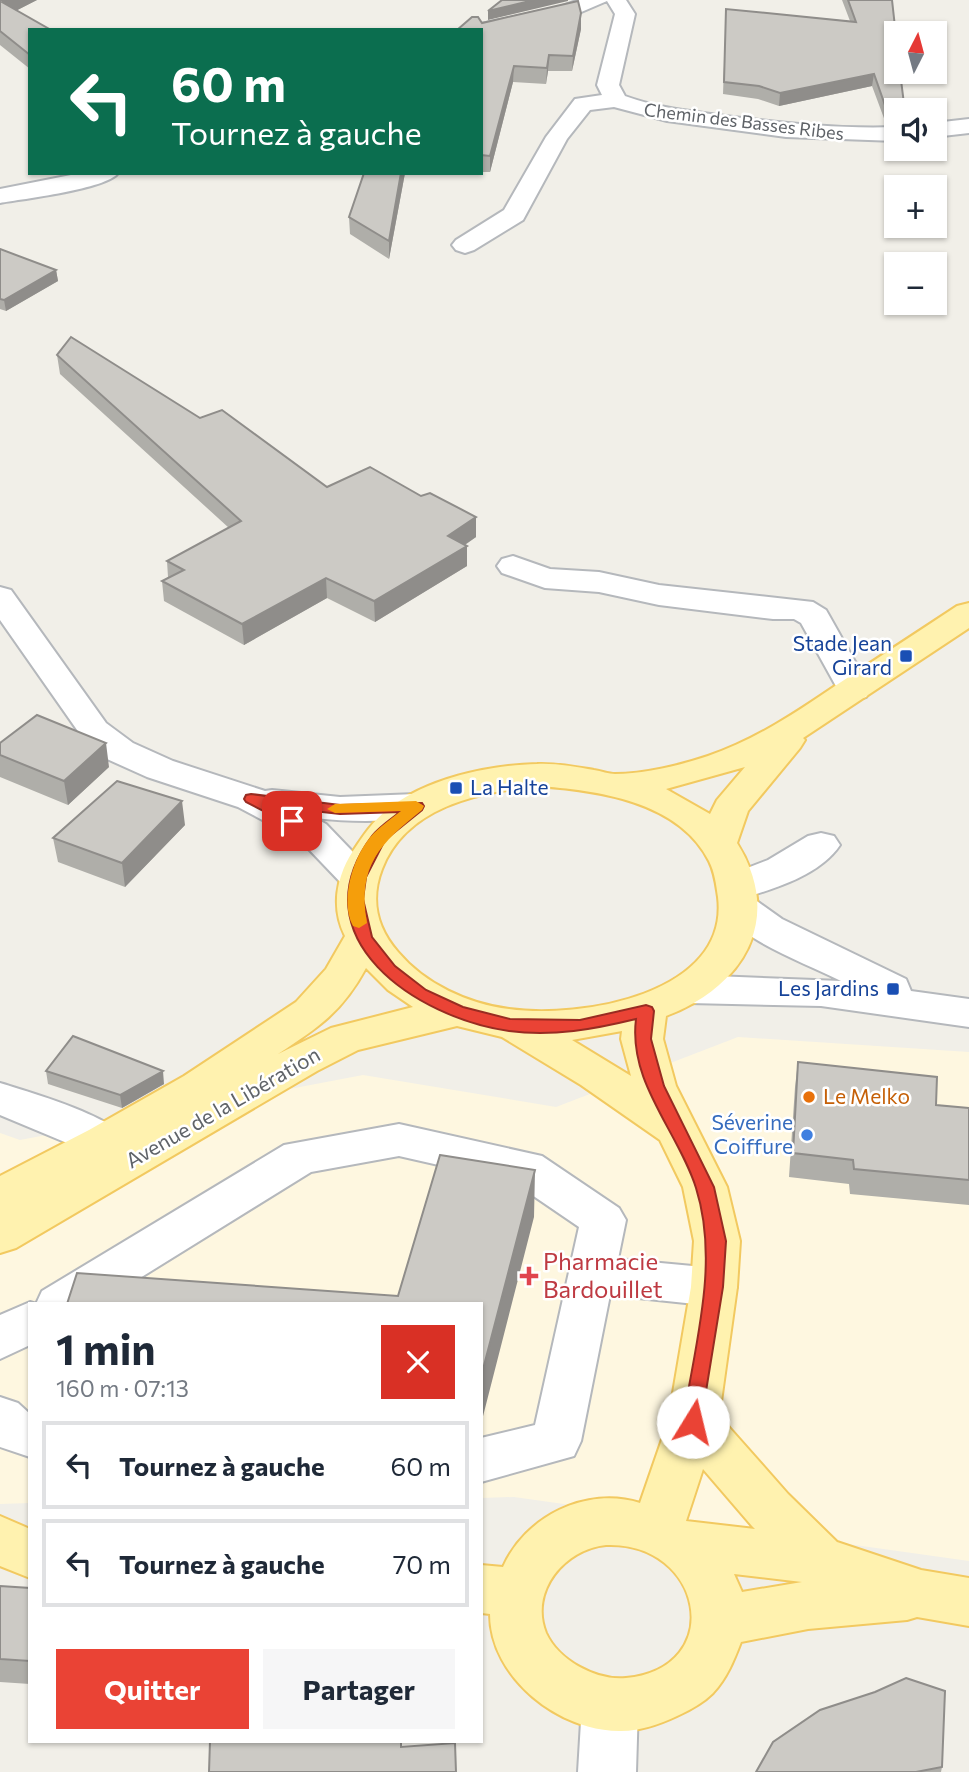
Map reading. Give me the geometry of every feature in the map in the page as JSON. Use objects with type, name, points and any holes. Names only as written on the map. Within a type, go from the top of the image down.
[{"type":"main road","points":[[620,785],[667,778],[720,764],[757,749],[803,723],[969,613]]},
{"type":"main road","points":[[718,845],[730,808],[771,755],[803,723]]},
{"type":"main road","points":[[510,1025],[580,1026],[646,1011],[689,989],[716,965],[733,937],[739,897],[731,864],[718,845],[692,820],[659,799],[620,785],[579,777],[537,775],[495,778],[456,788],[416,806],[379,838],[358,877],[355,899],[364,938],[389,970],[420,994],[458,1011],[510,1025],[601,1076],[633,1097],[679,1135]]},
{"type":"main road","name":"Avenue de la Libération","points":[[0,1235],[118,1152],[199,1087],[311,1012],[340,979],[364,938]]},
{"type":"main road","name":"Avenue de la Libération","points":[[0,1196],[118,1152],[346,1038],[458,1011]]},
{"type":"main road","points":[[646,1011],[642,1039],[652,1074],[705,1187],[717,1241],[714,1287],[693,1422],[668,1537]]},
{"type":"main road","points":[[693,1422],[770,1510],[820,1560]]},
{"type":"main road","points":[[668,1537],[701,1565],[715,1592],[719,1621],[712,1650],[697,1674],[673,1694],[643,1704],[610,1705],[576,1696],[548,1678],[528,1653],[500,1591],[528,1567],[546,1546],[570,1530],[598,1523],[628,1522],[668,1537],[820,1560],[945,1598]]},
{"type":"main road","points":[[719,1621],[808,1605],[945,1598]]},
{"type":"street","points":[[483,29],[565,12],[598,0]]},
{"type":"street","name":"Chemin des Basses Ribes","points":[[616,0],[625,14],[608,85],[616,100],[642,111],[777,130],[853,136],[884,135]]},
{"type":"street","points":[[465,245],[514,215],[557,137],[583,104],[616,100]]},
{"type":"street","points":[[947,129],[969,126]]},
{"type":"street","points":[[0,196],[74,183],[100,175]]},
{"type":"street","points":[[513,566],[545,578],[598,582],[659,595],[773,609],[801,609],[814,617],[853,690]]},
{"type":"street","points":[[0,597],[94,730],[120,751],[160,769],[251,799],[313,832],[358,877]]},
{"type":"street","points":[[251,799],[340,809],[416,806]]},
{"type":"street","points":[[821,845],[810,855],[739,897],[768,928],[832,961],[893,989],[961,1011]]},
{"type":"street","points":[[689,989],[821,992],[961,1011]]},
{"type":"street","points":[[0,1099],[36,1111],[118,1152]]},
{"type":"street","points":[[62,1302],[300,1157],[399,1140],[526,1168],[603,1220],[556,1441],[483,1459]]},
{"type":"street","points":[[591,1275],[714,1287]]},
{"type":"street","points":[[0,1339],[28,1322]]},
{"type":"street","points":[[0,1418],[14,1432],[28,1436]]},
{"type":"street","points":[[607,1772],[610,1705]]},
{"type":"shaded area","points":[[738,1037],[969,1052],[969,1561],[514,1497],[483,1498],[483,1302],[28,1302],[28,1503],[0,1504],[0,1133],[20,1140],[363,1075],[556,1107]]},
{"type":"building","points":[[0,0],[6,0],[2,2],[48,28],[28,28],[28,53],[0,31]]},
{"type":"building","points":[[502,0],[534,0],[488,11]]},
{"type":"building","points":[[848,0],[892,0],[894,21],[884,21],[884,84],[902,84],[903,98],[884,98],[884,102],[874,74],[780,93],[759,86],[724,82],[726,9],[856,22]]},
{"type":"building","points":[[578,1],[581,13],[573,56],[549,55],[547,68],[514,66],[490,156],[483,155],[483,28],[459,28],[472,17],[478,17],[482,23]]},
{"type":"building","points":[[363,175],[401,175],[389,241],[349,217]]},
{"type":"building","points":[[0,249],[56,270],[4,300],[0,299]]},
{"type":"building","points":[[71,337],[200,418],[222,410],[327,487],[370,467],[421,496],[430,493],[476,517],[448,536],[467,546],[374,601],[326,578],[242,624],[162,581],[184,570],[167,561],[241,521],[57,355]]},
{"type":"building","points":[[37,715],[106,743],[64,781],[0,755],[0,743]]},
{"type":"building","points":[[117,781],[182,801],[122,863],[53,838]]},
{"type":"building","points":[[73,1036],[163,1071],[120,1095],[46,1071]]},
{"type":"building","points":[[798,1062],[937,1077],[936,1105],[969,1108],[969,1180],[854,1169],[853,1160],[793,1153]]},
{"type":"building","points":[[440,1155],[535,1170],[483,1369],[483,1302],[68,1302],[77,1273],[398,1296]]},
{"type":"building","points":[[0,1586],[28,1588],[28,1661],[0,1659]]},
{"type":"building","points":[[906,1678],[945,1691],[942,1767],[916,1772],[756,1772],[773,1742],[820,1710],[875,1692]]},
{"type":"building","points":[[210,1743],[401,1743],[401,1747],[455,1743],[456,1772],[209,1772]]},
{"type":"slow traffic","points":[[335,809],[416,806],[379,838],[358,877],[355,899],[359,923]]},
{"type":"place","name":"Stade Jean Girard","points":[[906,656]]},
{"type":"place","name":"La Halte","points":[[456,788]]},
{"type":"place","name":"Les Jardins","points":[[893,989]]},
{"type":"place","name":"Le Melko","points":[[809,1097]]},
{"type":"place","name":"Séverine Coiffure","points":[[807,1135]]},
{"type":"place","name":"Pharmacie Bardouillet","points":[[529,1276]]},
{"type":"route","points":[[292,821],[251,799],[340,809],[416,806],[379,838],[358,877],[355,899],[358,922],[364,938],[389,970],[420,994],[458,1011],[510,1025],[580,1026],[646,1011],[642,1039],[655,1086],[705,1187],[717,1241],[714,1287],[693,1422]]}]
